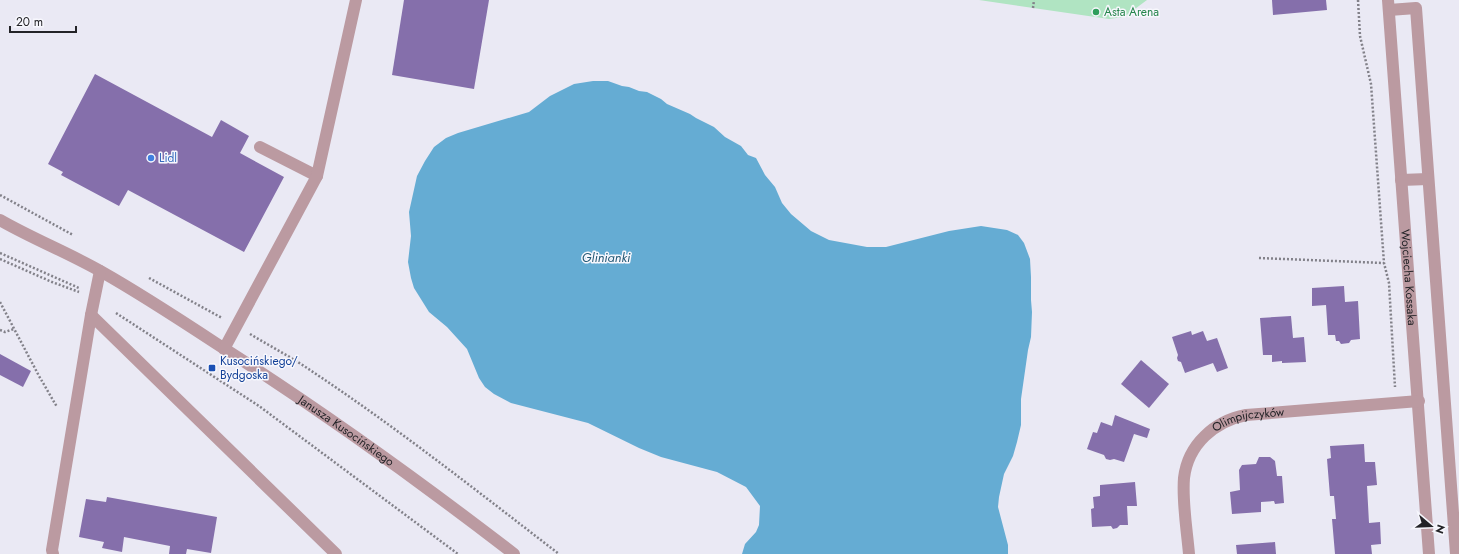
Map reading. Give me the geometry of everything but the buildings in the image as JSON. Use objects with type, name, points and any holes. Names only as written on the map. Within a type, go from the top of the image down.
[{"type":"street","points":[[224,349],[317,176],[356,0]]},
{"type":"street","points":[[1388,5],[1416,8],[1456,554]]},
{"type":"street","name":"Wojciecha Kossaka","points":[[1388,5],[1419,401],[1429,554]]},
{"type":"street","points":[[260,147],[317,176]]},
{"type":"street","points":[[1401,180],[1428,179]]},
{"type":"street","name":"Janusza Kusocińskiego","points":[[0,220],[26,235]]},
{"type":"street","name":"Janusza Kusocińskiego","points":[[0,228],[26,235],[58,248],[100,271],[224,349],[336,423],[419,482],[514,554]]},
{"type":"street","points":[[53,554],[52,550],[91,315],[100,271]]},
{"type":"street","points":[[91,315],[336,554]]},
{"type":"street","name":"Olimpijczyków","points":[[1189,554],[1185,507],[1185,474],[1191,456],[1197,446],[1215,427],[1227,420],[1246,415],[1419,401]]},
{"type":"path","points":[[1033,8],[1034,0]]},
{"type":"path","points":[[1358,0],[1360,36],[1371,84],[1384,263],[1389,282],[1395,393],[1398,402]]},
{"type":"path","points":[[0,253],[85,290],[106,303],[110,309],[259,406],[458,554]]},
{"type":"path","points":[[1259,258],[1384,263]]},
{"type":"path","points":[[0,259],[52,282]]},
{"type":"path","points":[[0,302],[61,413]]},
{"type":"path","points":[[236,326],[309,369],[363,406],[428,453],[559,554]]},
{"type":"path","points":[[0,330],[5,332],[14,329]]},
{"type":"green space","name":"Asta Arena","points":[[979,0],[1147,0],[1124,17],[1109,19]]},
{"type":"water","name":"Glinianki","points":[[593,81],[608,81],[639,91],[647,92],[661,99],[667,104],[714,127],[725,137],[741,146],[748,155],[756,158],[765,175],[775,187],[782,203],[791,214],[811,231],[829,240],[867,247],[886,247],[949,231],[981,226],[1007,230],[1018,235],[1024,243],[1030,259],[1032,312],[1031,337],[1021,399],[1021,425],[1013,456],[1004,474],[998,507],[1008,545],[1008,554],[742,554],[745,544],[756,532],[759,525],[760,506],[746,487],[717,472],[661,457],[588,423],[511,403],[494,394],[485,387],[479,378],[467,349],[447,327],[429,312],[414,288],[408,262],[411,236],[409,212],[417,176],[434,147],[446,138],[529,112],[550,96],[574,84]]},
{"type":"place","name":"Asta Arena","points":[[1096,12]]},
{"type":"place","name":"Lidl","points":[[151,158]]},
{"type":"place","name":"Kusocińskiego/ Bydgoska","points":[[212,368]]}]
